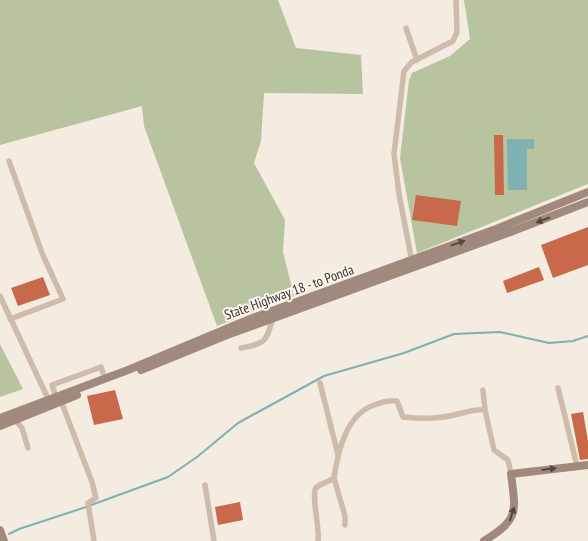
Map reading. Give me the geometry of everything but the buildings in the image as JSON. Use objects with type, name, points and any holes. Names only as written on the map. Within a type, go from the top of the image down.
[{"type":"main road","name":"State Highway 18 - to Ponda","points":[[0,426],[59,399],[413,264],[588,192]]},
{"type":"main road","name":"State Highway 18 - to Ponda","points":[[59,399],[241,323],[588,202]]},
{"type":"main road","name":"State Highway 18 - to Ponda","points":[[0,418],[49,403]]},
{"type":"main road","points":[[484,541],[508,524],[513,515],[511,474],[588,465]]},
{"type":"main road","points":[[0,530],[4,541]]},
{"type":"street","points":[[413,264],[399,194],[394,154],[404,71],[412,62],[453,41],[457,32],[456,0]]},
{"type":"street","points":[[406,28],[417,60]]},
{"type":"street","points":[[9,161],[42,253],[63,299],[10,319]]},
{"type":"street","points":[[0,296],[49,403]]},
{"type":"street","points":[[241,348],[260,344],[267,337],[274,318]]},
{"type":"street","points":[[94,541],[88,502],[96,498],[92,482],[52,385],[101,367],[105,379]]},
{"type":"street","points":[[320,383],[338,455]]},
{"type":"street","points":[[558,388],[577,466]]},
{"type":"street","points":[[483,390],[485,410],[494,450],[508,460],[511,474]]},
{"type":"street","points":[[345,525],[345,516],[334,478],[338,455],[358,414],[366,408],[390,400],[397,402],[403,417],[439,417],[472,410],[485,410]]},
{"type":"street","points":[[15,420],[22,428],[28,448]]},
{"type":"street","points":[[318,541],[319,533],[314,491],[316,487],[334,478]]},
{"type":"street","points":[[205,484],[214,541]]},
{"type":"green space","points":[[0,0],[278,0],[296,48],[361,55],[363,94],[264,93],[261,141],[254,163],[285,220],[283,252],[294,296],[217,326],[144,126],[142,106],[0,145]]},
{"type":"green space","points":[[464,0],[588,0],[588,184],[417,253],[400,158],[409,80],[412,73],[450,56],[470,39]]},
{"type":"green space","points":[[0,344],[23,389],[0,397]]},
{"type":"water","points":[[507,139],[534,139],[534,149],[527,149],[527,190],[508,190]]},
{"type":"waterway","points":[[9,534],[168,477],[197,457],[238,423],[324,376],[404,353],[454,334],[500,332],[549,343],[573,341],[588,336]]}]
